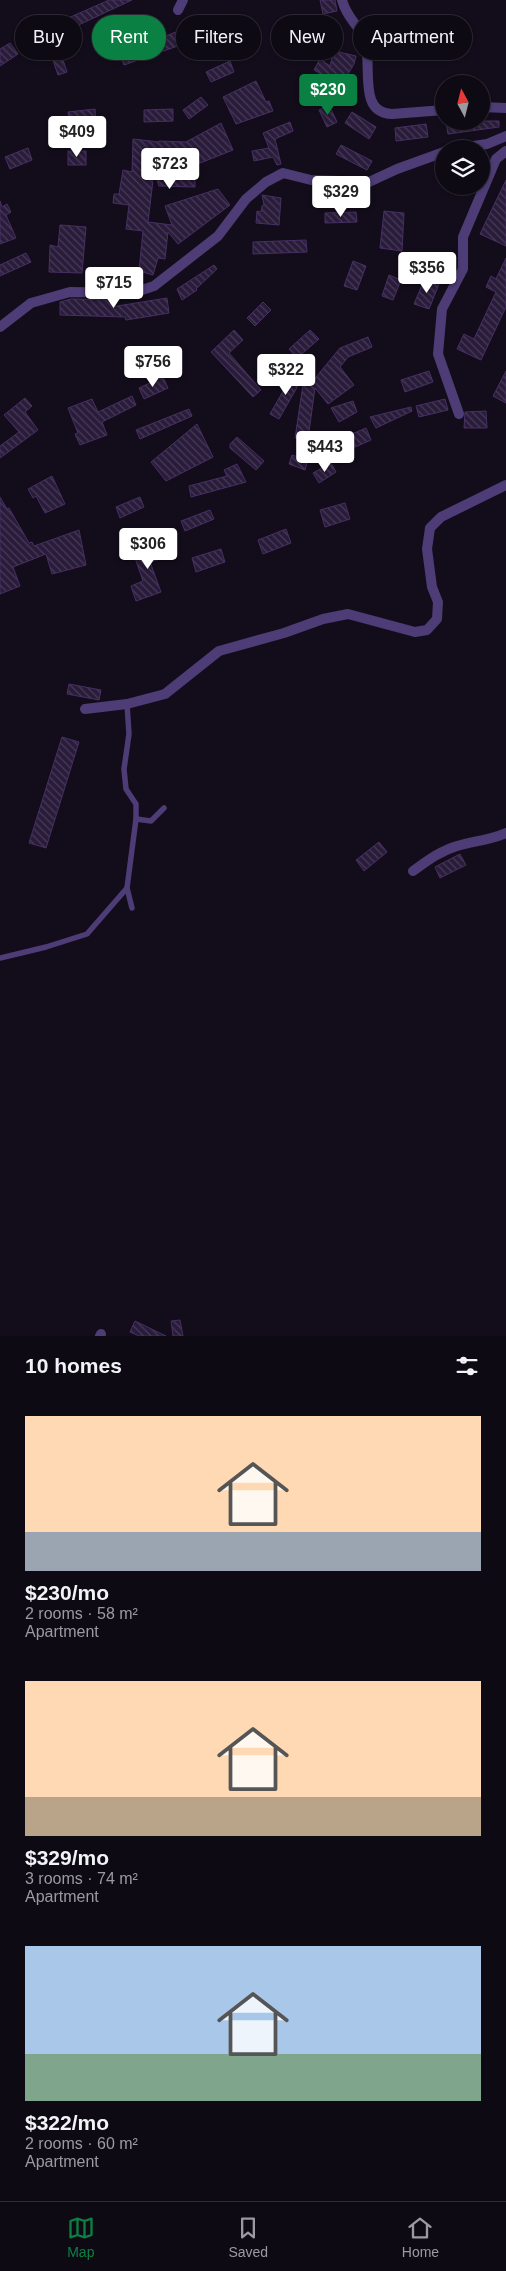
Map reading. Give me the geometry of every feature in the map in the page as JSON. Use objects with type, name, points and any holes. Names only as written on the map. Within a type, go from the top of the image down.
[{"type":"street","points":[[178,10],[183,0]]},
{"type":"street","points":[[342,0],[344,9],[363,36],[367,53],[370,100],[375,109],[386,114],[435,111]]},
{"type":"street","points":[[490,107],[506,108]]},
{"type":"street","points":[[490,143],[506,136]]},
{"type":"street","points":[[459,414],[438,354],[442,309],[464,269],[463,237],[496,158],[506,151]]},
{"type":"street","points":[[0,327],[31,304],[70,292],[134,293],[154,286],[218,236],[246,199],[266,182],[283,173],[311,180],[369,182],[397,169],[435,155]]},
{"type":"street","points":[[86,710],[127,704],[165,694],[219,651],[284,634],[323,619],[348,614],[415,632],[427,630],[438,618],[438,602],[432,587],[427,549],[430,528],[441,517],[506,485]]},
{"type":"street","points":[[414,871],[433,856],[456,846],[490,839],[506,833]]},
{"type":"lane","points":[[127,704],[129,734],[124,769],[126,789],[136,804],[136,819],[127,888],[132,908]]},
{"type":"lane","points":[[136,819],[151,822],[164,808]]},
{"type":"lane","points":[[0,958],[46,947],[87,934],[127,888]]},
{"type":"building","points":[[109,0],[132,0],[100,15],[92,15],[92,19],[82,23],[82,15],[75,15]]},
{"type":"building","points":[[320,0],[335,0],[337,11],[323,14]]},
{"type":"building","points":[[176,32],[176,47],[166,50],[166,36]]},
{"type":"building","points":[[10,43],[15,50],[15,56],[0,66],[0,49]]},
{"type":"building","points":[[343,53],[353,55],[353,60],[355,60],[341,86],[314,70],[319,60],[330,66],[332,60],[343,60]]},
{"type":"building","points":[[53,60],[63,60],[67,72],[58,75]]},
{"type":"building","points":[[122,60],[138,60],[124,65]]},
{"type":"building","points":[[230,61],[234,72],[211,82],[206,72]]},
{"type":"building","points":[[256,81],[266,102],[269,101],[273,111],[236,124],[223,97]]},
{"type":"building","points":[[201,97],[208,105],[189,119],[183,110]]},
{"type":"building","points":[[329,105],[337,122],[327,127],[319,110]]},
{"type":"building","points":[[95,109],[96,123],[70,124],[68,112]]},
{"type":"building","points":[[173,109],[173,121],[144,122],[144,110]]},
{"type":"building","points":[[352,112],[376,127],[369,139],[345,123]]},
{"type":"building","points":[[490,121],[499,121],[499,127],[490,128]]},
{"type":"building","points":[[290,122],[293,131],[275,139],[281,164],[277,165],[273,157],[254,161],[252,151],[269,148],[263,133]]},
{"type":"building","points":[[221,123],[233,150],[195,165],[195,187],[159,186],[154,172],[148,222],[172,225],[165,206],[218,189],[230,205],[178,244],[168,232],[165,259],[158,258],[153,275],[139,271],[143,231],[126,229],[129,205],[113,203],[114,194],[119,194],[123,170],[132,172],[133,139],[159,142],[186,142]]},
{"type":"building","points":[[426,124],[428,137],[396,141],[395,128]]},
{"type":"building","points":[[447,130],[477,130],[448,134]]},
{"type":"building","points":[[341,145],[372,161],[367,170],[336,154]]},
{"type":"building","points":[[28,148],[32,160],[10,169],[5,157]]},
{"type":"building","points":[[68,151],[86,151],[86,165],[68,165]]},
{"type":"building","points":[[506,180],[506,246],[480,234]]},
{"type":"building","points":[[262,195],[281,198],[279,225],[256,223],[257,211],[261,212],[264,205]]},
{"type":"building","points":[[0,201],[2,207],[7,204],[11,212],[6,215],[16,238],[0,244]]},
{"type":"building","points":[[384,211],[404,213],[402,251],[380,248]]},
{"type":"building","points":[[356,212],[357,222],[325,223],[325,213]]},
{"type":"building","points":[[60,225],[86,227],[82,273],[49,272],[50,245],[58,247]]},
{"type":"building","points":[[306,240],[307,252],[253,254],[253,242]]},
{"type":"building","points":[[26,253],[31,262],[0,276],[0,265]]},
{"type":"building","points":[[506,258],[506,307],[481,360],[457,349],[464,334],[474,339],[496,292],[486,287],[491,276],[496,279]]},
{"type":"building","points":[[353,261],[366,266],[357,290],[344,286]]},
{"type":"building","points":[[214,265],[217,269],[197,290],[182,300],[177,289]]},
{"type":"building","points":[[389,275],[401,280],[393,300],[382,296]]},
{"type":"building","points":[[425,278],[439,284],[429,309],[414,304]]},
{"type":"building","points":[[167,298],[169,313],[126,320],[125,317],[60,315],[60,302],[71,299],[111,300],[111,307]]},
{"type":"building","points":[[263,302],[271,310],[255,326],[247,318]]},
{"type":"building","points":[[234,330],[243,340],[229,353],[261,390],[253,397],[211,352]]},
{"type":"building","points":[[310,330],[319,339],[297,358],[289,349]]},
{"type":"building","points":[[368,337],[372,347],[348,357],[340,367],[354,385],[328,404],[315,388],[308,439],[295,438],[304,378],[312,382],[340,348]]},
{"type":"building","points":[[429,371],[433,382],[405,392],[401,380]]},
{"type":"building","points":[[506,371],[506,403],[493,396]]},
{"type":"building","points":[[294,372],[303,377],[279,419],[270,414]]},
{"type":"building","points":[[163,377],[168,388],[144,399],[139,388]]},
{"type":"building","points":[[132,396],[136,405],[102,422],[107,435],[80,445],[75,434],[78,433],[68,408],[92,399],[98,412]]},
{"type":"building","points":[[25,398],[32,406],[25,412],[38,430],[0,458],[0,446],[19,432],[4,415]]},
{"type":"building","points":[[445,399],[448,410],[419,417],[416,406]]},
{"type":"building","points":[[353,401],[357,412],[339,422],[331,408]]},
{"type":"building","points":[[411,407],[412,411],[376,428],[370,417]]},
{"type":"building","points":[[189,409],[192,416],[140,439],[136,430]]},
{"type":"building","points":[[486,411],[487,428],[464,428],[465,412]]},
{"type":"building","points":[[197,424],[213,457],[166,481],[151,462]]},
{"type":"building","points":[[366,428],[371,440],[346,451],[340,439]]},
{"type":"building","points":[[237,437],[264,461],[256,470],[230,448],[230,444]]},
{"type":"building","points":[[292,455],[308,460],[305,470],[289,464]]},
{"type":"building","points":[[331,463],[336,472],[319,483],[313,473]]},
{"type":"building","points":[[237,464],[246,482],[191,497],[189,486],[227,476],[224,470]]},
{"type":"building","points":[[52,476],[65,504],[45,513],[36,496],[33,498],[28,489]]},
{"type":"building","points":[[0,497],[7,509],[9,508],[29,543],[32,542],[34,546],[79,530],[86,565],[52,574],[46,554],[13,567],[20,586],[0,594]]},
{"type":"building","points":[[140,497],[144,507],[120,518],[116,507]]},
{"type":"building","points":[[345,503],[350,519],[325,527],[320,510]]},
{"type":"building","points":[[210,510],[214,519],[185,531],[181,521]]},
{"type":"building","points":[[286,529],[291,543],[263,554],[258,540]]},
{"type":"building","points":[[164,541],[169,556],[150,562],[161,592],[136,601],[131,586],[143,581],[133,552]]},
{"type":"building","points":[[221,549],[225,562],[196,572],[192,558]]},
{"type":"building","points":[[69,684],[101,690],[99,700],[67,694]]},
{"type":"building","points":[[62,737],[79,742],[46,848],[29,843]]},
{"type":"building","points":[[379,842],[387,852],[364,871],[356,860]]},
{"type":"building","points":[[460,854],[466,865],[440,878],[435,867]]},
{"type":"building","points":[[180,1320],[183,1336],[173,1336],[171,1321]]},
{"type":"building","points":[[135,1321],[166,1336],[139,1336],[130,1332]]}]
